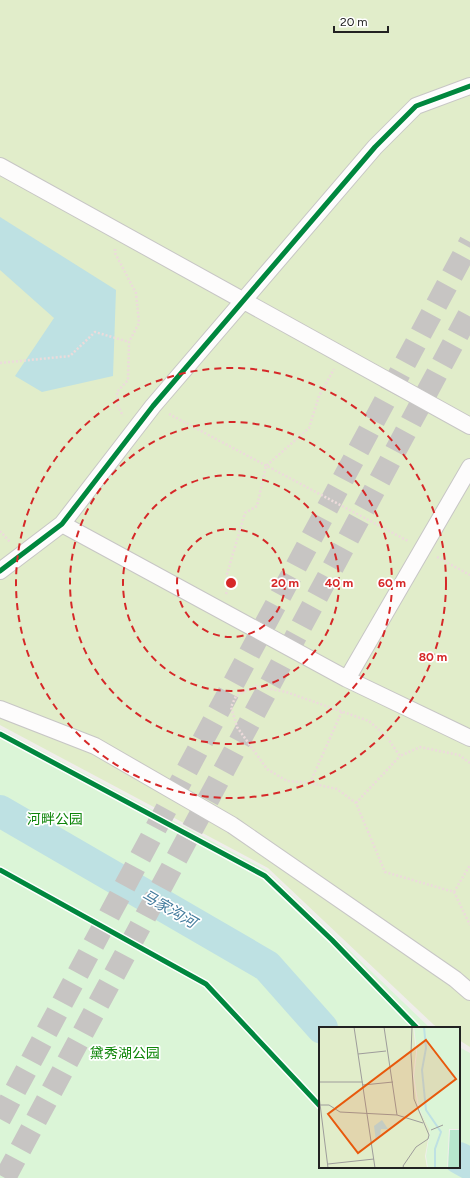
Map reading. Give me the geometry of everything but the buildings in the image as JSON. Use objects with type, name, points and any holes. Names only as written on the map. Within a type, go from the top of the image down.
[{"type":"street","points":[[0,571],[62,524],[153,406],[375,147],[416,106],[470,86]]},
{"type":"street","points":[[0,166],[470,426]]},
{"type":"street","points":[[347,679],[470,467]]},
{"type":"street","points":[[62,524],[347,679],[470,738]]},
{"type":"street","points":[[0,709],[95,746],[232,825],[455,979],[470,992]]},
{"type":"path","points":[[117,231],[115,253],[136,293],[138,323],[129,342],[128,380],[117,392],[118,406],[132,432]]},
{"type":"path","points":[[0,362],[70,356],[95,332],[129,342]]},
{"type":"path","points":[[219,610],[229,585],[227,574],[245,513],[256,506],[266,466],[309,428],[319,396],[342,355]]},
{"type":"path","points":[[153,406],[470,575]]},
{"type":"path","points":[[400,756],[386,736],[369,721],[286,692],[256,686],[236,696],[231,707],[237,727],[267,769],[287,781],[310,783],[337,790],[356,803],[385,872],[454,892],[470,925]]},
{"type":"path","points":[[310,783],[342,711]]},
{"type":"path","points":[[356,803],[400,756],[420,747],[459,755],[470,763]]},
{"type":"path","points":[[454,892],[470,865]]},
{"type":"green space","points":[[0,0],[470,0],[470,1047],[460,1041],[460,1027],[437,1027],[434,1025],[268,868],[0,725]]},
{"type":"green space","name":"黛秀湖公园","points":[[0,729],[266,870],[429,1027],[319,1027],[319,1168],[460,1168],[460,1048],[470,1053],[470,1178],[0,1178]]},
{"type":"water","points":[[0,217],[116,290],[113,376],[42,392],[15,376],[54,318],[0,270]]},
{"type":"waterway","name":"马家沟河","points":[[0,811],[267,966],[321,1027]]},
{"type":"waterway","name":"马家沟河","points":[[460,1159],[470,1164]]},
{"type":"tunnel","points":[[0,1119],[470,242]]},
{"type":"tunnel","points":[[5,1178],[470,312]]},
{"type":"cycle path","points":[[0,571],[62,524],[153,406],[375,147],[416,106],[470,86]]},
{"type":"cycle path","points":[[0,734],[265,876],[332,940],[416,1027]]},
{"type":"cycle path","points":[[0,870],[206,984],[319,1105]]},
{"type":"park label","name":"河畔公园","points":[[55,819]]}]
